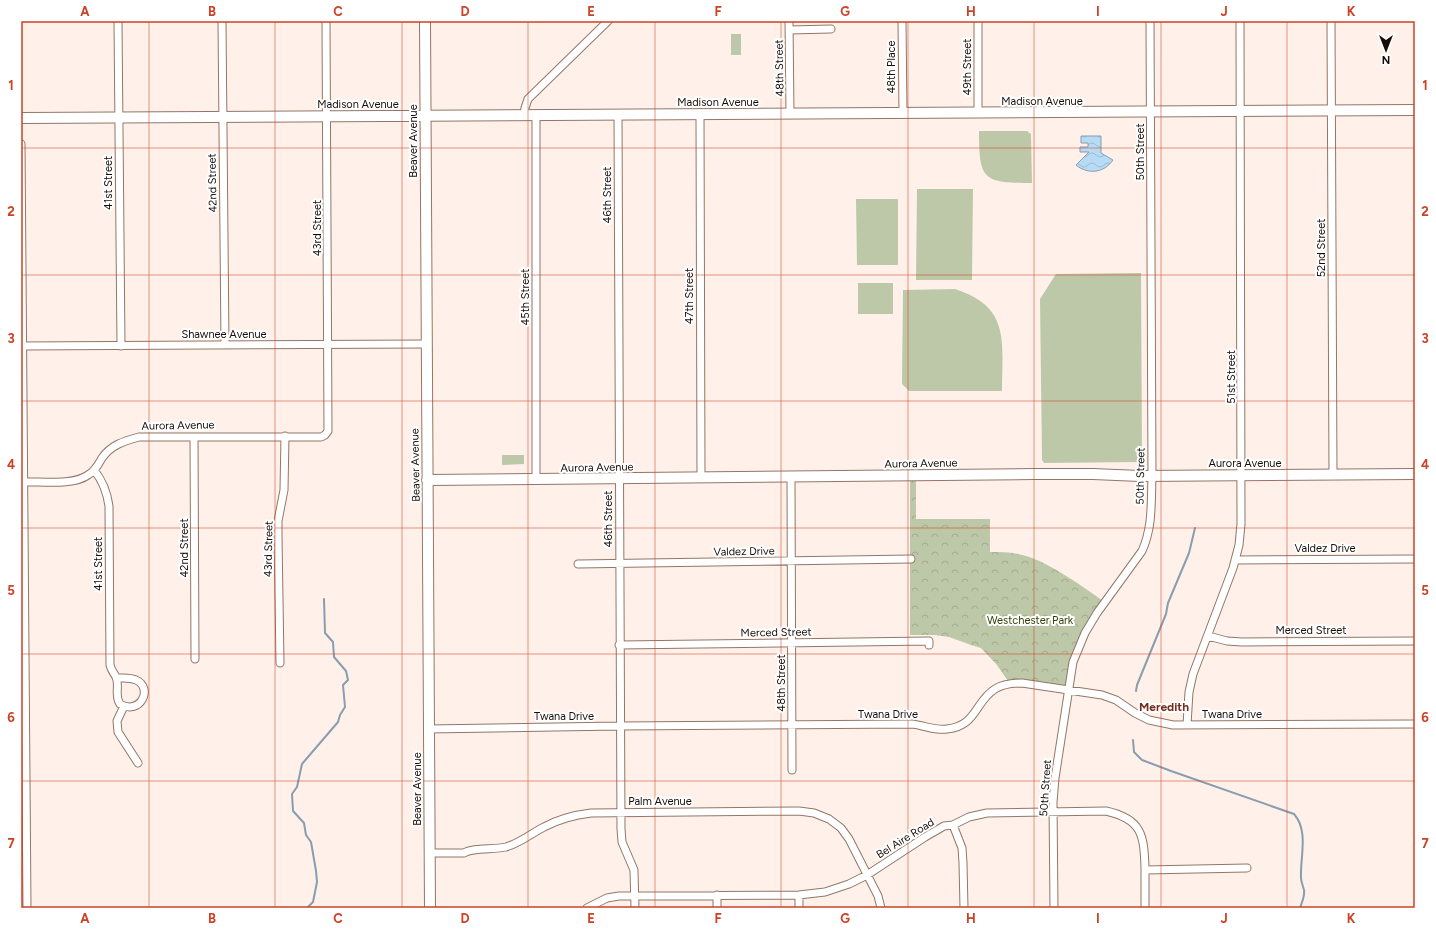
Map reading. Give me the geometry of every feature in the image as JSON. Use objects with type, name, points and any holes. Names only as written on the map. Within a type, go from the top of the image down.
[{"type":"street","name":"41st Street","points":[[118,21],[120,346]]},
{"type":"street","name":"42nd Street","points":[[222,21],[225,345]]},
{"type":"street","name":"43rd Street","points":[[326,21],[329,344],[329,425],[326,434]]},
{"type":"street","name":"Beaver Avenue","points":[[424,21],[430,908]]},
{"type":"street","points":[[524,116],[524,108],[528,99],[607,21]]},
{"type":"street","name":"48th Street","points":[[789,21],[790,114]]},
{"type":"street","name":"48th Place","points":[[902,21],[903,113]]},
{"type":"street","name":"49th Street","points":[[978,21],[978,113]]},
{"type":"street","name":"50th Street","points":[[1054,908],[1053,813],[1055,778],[1073,662],[1085,633],[1097,613],[1142,551],[1147,540],[1150,521],[1152,476],[1150,21]]},
{"type":"street","name":"51st Street","points":[[1187,725],[1189,692],[1193,674],[1235,560],[1241,524],[1240,21]]},
{"type":"street","name":"52nd Street","points":[[1331,21],[1333,475]]},
{"type":"street","points":[[789,30],[831,29]]},
{"type":"street","name":"Madison Avenue","points":[[21,118],[1415,110]]},
{"type":"street","name":"45th Street","points":[[536,115],[536,479]]},
{"type":"street","name":"46th Street","points":[[618,115],[619,726],[622,842],[634,870],[635,908]]},
{"type":"street","name":"47th Street","points":[[700,115],[701,477]]},
{"type":"street","points":[[21,144],[23,799],[27,908]]},
{"type":"street","name":"Shawnee Avenue","points":[[22,346],[426,344]]},
{"type":"street","name":"Aurora Avenue","points":[[22,482],[75,481],[94,470],[110,449],[124,441],[138,437],[321,437],[326,434]]},
{"type":"street","name":"43rd Street","points":[[280,663],[278,521],[284,490],[285,436]]},
{"type":"street","name":"42nd Street","points":[[194,437],[195,659]]},
{"type":"street","name":"41st Street","points":[[94,470],[104,485],[108,495],[110,662],[111,670],[117,678]]},
{"type":"street","name":"Aurora Avenue","points":[[427,480],[1076,474],[1152,476],[1415,474]]},
{"type":"street","name":"48th Street","points":[[791,476],[792,770]]},
{"type":"street","name":"Valdez Drive","points":[[578,564],[911,559]]},
{"type":"street","name":"Valdez Drive","points":[[1235,560],[1415,559]]},
{"type":"street","name":"Merced Street","points":[[1208,636],[1227,641],[1242,642],[1415,641]]},
{"type":"street","name":"Merced Street","points":[[619,645],[929,641],[929,645]]},
{"type":"street","points":[[117,678],[132,678],[143,686],[144,691],[142,700],[138,704],[130,707],[120,704],[117,697],[117,678]]},
{"type":"street","name":"Twana Drive","points":[[429,729],[911,724],[934,729],[950,729],[958,727],[971,718],[989,693],[1003,685],[1022,683],[1102,695],[1116,700],[1135,713],[1157,723],[1173,725],[1415,724]]},
{"type":"street","points":[[124,706],[117,721],[118,732],[138,763]]},
{"type":"street","name":"Bel Aire Road","points":[[587,908],[607,898],[619,896],[799,895],[825,892],[849,884],[867,875],[944,826],[953,825],[969,816],[987,814],[1106,811],[1125,817],[1135,824],[1141,834],[1145,845],[1145,870]]},
{"type":"street","name":"Palm Avenue","points":[[430,853],[464,853],[469,850],[485,850],[507,847],[560,819],[575,815],[621,812],[799,812],[814,813],[829,819],[841,828],[867,875]]},
{"type":"street","points":[[953,825],[962,848],[964,863],[964,908]]},
{"type":"street","points":[[1145,908],[1145,870],[1248,868]]},
{"type":"street","points":[[867,875],[878,896],[881,908]]},
{"type":"street","points":[[716,895],[717,908]]},
{"type":"street","points":[[799,895],[799,908]]},
{"type":"green space","points":[[731,34],[741,34],[741,55],[731,55]]},
{"type":"green space","points":[[979,131],[1027,131],[1031,134],[1032,183],[1003,182],[987,175],[980,160]]},
{"type":"green space","points":[[917,189],[973,189],[972,280],[916,280]]},
{"type":"green space","points":[[856,199],[898,199],[898,265],[857,265]]},
{"type":"green space","points":[[1141,273],[1142,462],[1044,463],[1042,460],[1040,299],[1056,274]]},
{"type":"green space","points":[[858,283],[893,283],[893,314],[858,314]]},
{"type":"green space","points":[[955,289],[973,297],[986,306],[994,316],[1000,328],[1003,357],[1002,391],[909,391],[902,384],[903,290]]},
{"type":"green space","points":[[502,455],[524,455],[524,464],[502,465]]},
{"type":"green space","name":"Westchester Park","points":[[910,480],[916,480],[916,519],[990,519],[990,552],[1015,553],[1040,561],[1052,567],[1105,602],[1085,633],[1068,689],[1010,684],[997,665],[981,648],[949,637],[935,635],[910,635]]},
{"type":"water","points":[[1081,136],[1101,136],[1101,153],[1113,160],[1105,168],[1091,171],[1076,165],[1089,152],[1080,152],[1080,147],[1088,147],[1088,143],[1081,143]]},
{"type":"waterway","points":[[1136,691],[1137,685],[1166,614],[1168,603],[1189,553],[1195,528]]},
{"type":"waterway","points":[[307,908],[313,902],[317,882],[316,871],[311,842],[306,835],[304,823],[293,811],[292,794],[297,787],[302,764],[338,722],[345,707],[343,685],[348,680],[346,671],[334,657],[333,642],[325,633],[324,599]]},
{"type":"waterway","points":[[1133,740],[1134,752],[1142,760],[1294,814],[1299,821],[1303,836],[1301,881],[1304,892],[1300,908]]},
{"type":"district","name":"Meredith","points":[[1164,707]]}]
